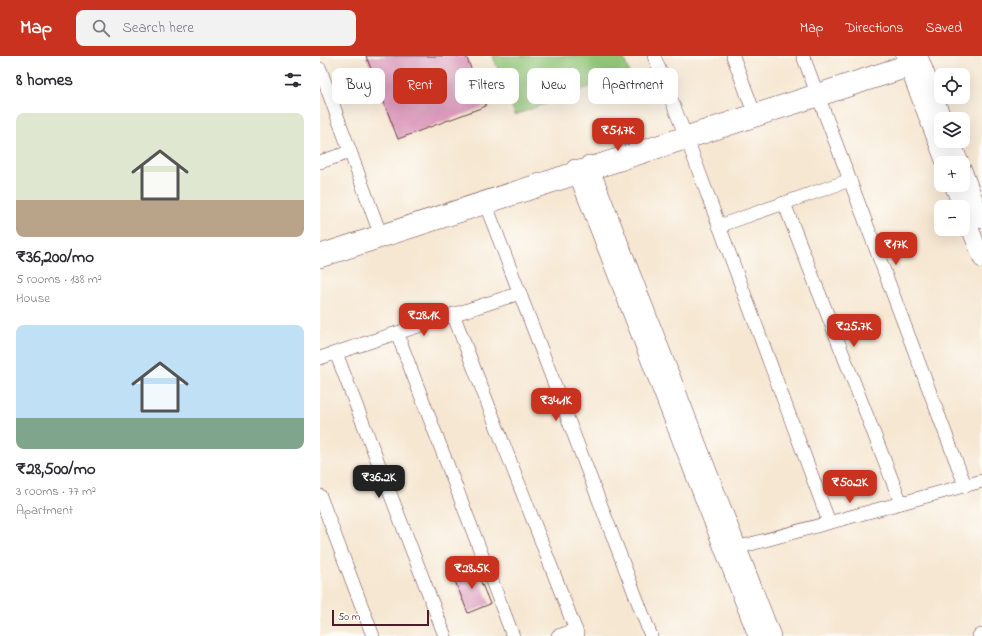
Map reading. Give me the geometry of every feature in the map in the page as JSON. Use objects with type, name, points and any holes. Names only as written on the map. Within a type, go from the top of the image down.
[{"type":"street","points":[[654,56],[829,522]]},
{"type":"street","points":[[733,56],[755,115]]},
{"type":"street","points":[[803,56],[965,485]]},
{"type":"street","points":[[320,261],[381,237],[818,95],[913,61]]},
{"type":"street","points":[[913,61],[939,112]]},
{"type":"street","points":[[913,61],[943,156]]},
{"type":"street","points":[[320,69],[324,94],[350,152],[381,237]]},
{"type":"street","points":[[320,162],[350,152]]},
{"type":"street","points":[[584,171],[731,549],[772,636]]},
{"type":"street","points":[[719,226],[850,180]]},
{"type":"street","points":[[970,188],[982,220]]},
{"type":"street","points":[[485,203],[651,636]]},
{"type":"street","points":[[784,203],[900,503]]},
{"type":"street","points":[[970,226],[981,252]]},
{"type":"street","points":[[320,251],[381,237]]},
{"type":"street","points":[[320,358],[520,293]]},
{"type":"street","points":[[454,314],[577,633],[558,636]]},
{"type":"street","points":[[397,333],[513,636]]},
{"type":"street","points":[[336,353],[445,636]]},
{"type":"street","points":[[731,549],[982,481]]},
{"type":"street","points":[[320,496],[373,636]]},
{"type":"street","points":[[731,549],[757,636]]},
{"type":"green space","points":[[493,56],[623,56],[628,68],[588,68],[588,87],[580,90],[580,68],[527,68],[527,104],[544,104],[515,115],[511,104],[519,104],[519,68],[497,68]]},
{"type":"building","points":[[366,56],[466,56],[471,68],[455,68],[455,104],[485,104],[486,106],[398,139],[385,104],[385,68],[371,68]]},
{"type":"building","points":[[475,567],[490,604],[468,613],[453,576]]}]
